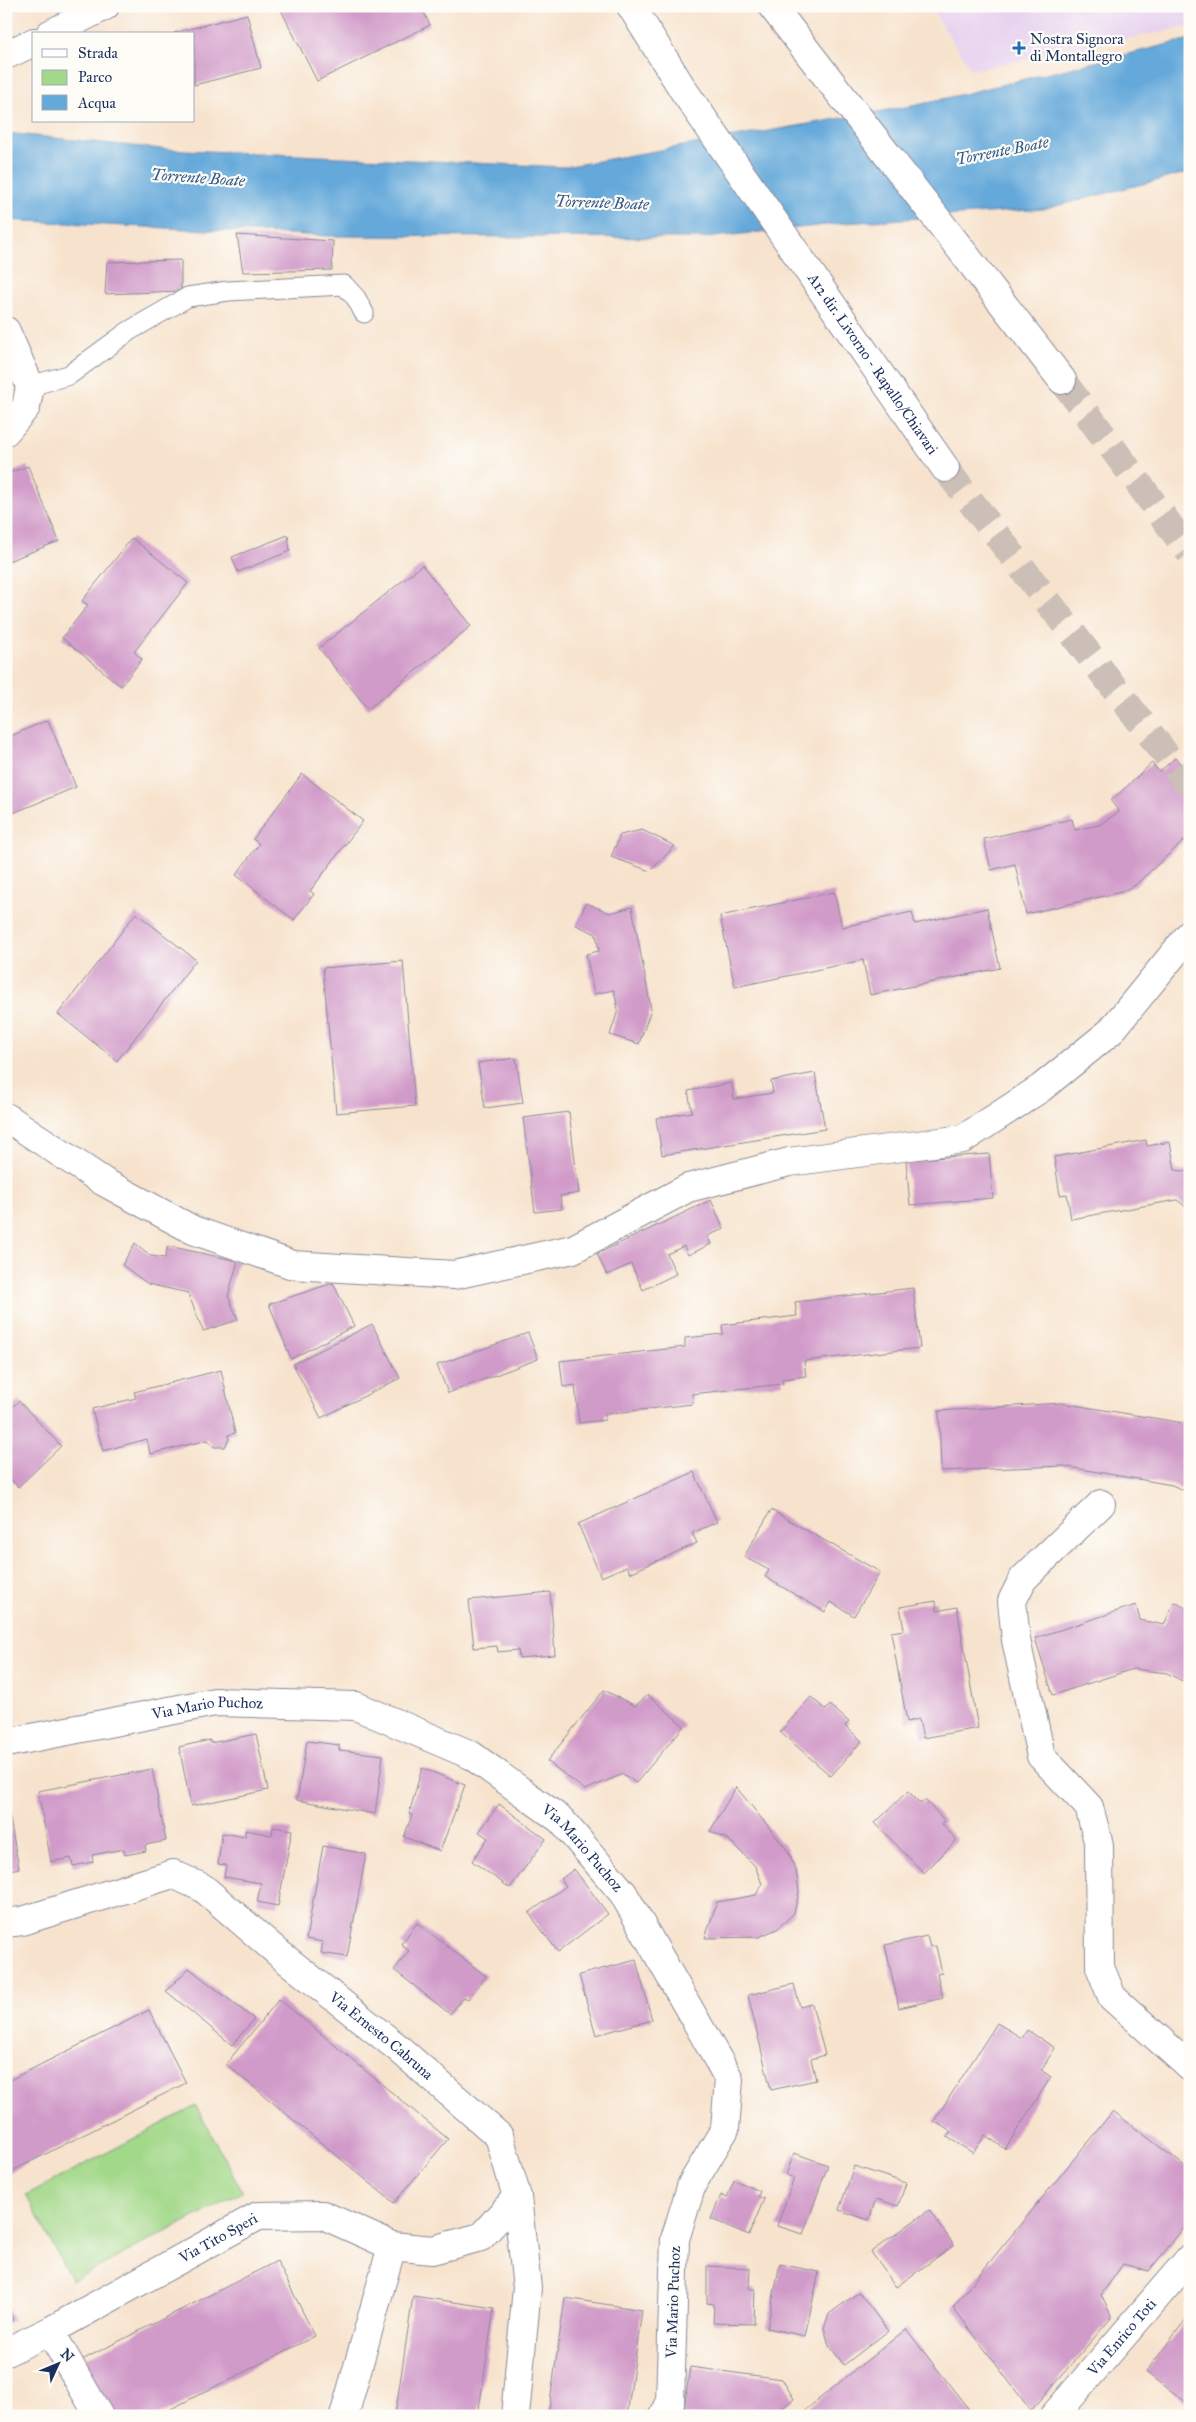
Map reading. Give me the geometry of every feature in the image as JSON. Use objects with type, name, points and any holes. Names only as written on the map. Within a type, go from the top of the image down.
[{"type":"main road","points":[[54,32],[105,6]]},
{"type":"main road","name":"A12 dir. Livorno - Rapallo/Chiavari","points":[[631,6],[684,91],[945,468]]},
{"type":"main road","points":[[772,6],[1062,380]]},
{"type":"main road","points":[[6,56],[32,43]]},
{"type":"main road","points":[[6,331],[30,386],[26,407],[6,431]]},
{"type":"main road","points":[[6,1117],[104,1182],[193,1230],[293,1265],[454,1275],[573,1249],[688,1188],[790,1162],[963,1139],[1041,1088],[1110,1032],[1190,934]]},
{"type":"main road","points":[[1101,1504],[1023,1579],[1012,1601],[1016,1640],[1041,1756],[1088,1807],[1099,1845],[1100,1967],[1112,1997],[1190,2067]]},
{"type":"main road","name":"Via Mario Puchoz","points":[[6,1743],[215,1702],[356,1706],[471,1756],[561,1820],[623,1893],[729,2079],[725,2129],[692,2184],[675,2239],[670,2404],[664,2416]]},
{"type":"main road","name":"Via Ernesto Cabruna","points":[[6,1922],[22,1921],[173,1874],[203,1888],[282,1956],[398,2048],[498,2136],[517,2197],[527,2288],[515,2416]]},
{"type":"main road","name":"Via Tito Speri","points":[[6,2352],[50,2331],[258,2216],[323,2215],[392,2246],[432,2250],[481,2236],[517,2197]]},
{"type":"main road","points":[[344,2416],[392,2246]]},
{"type":"main road","name":"Via Enrico Toti","points":[[1054,2416],[1190,2258]]},
{"type":"main road","points":[[50,2331],[99,2416]]},
{"type":"lane","points":[[30,386],[69,375],[128,331],[188,297],[228,291],[344,285],[356,298],[364,313]]},
{"type":"shaded area","name":"Nostra Signora di Montallegro","points":[[929,6],[1190,6],[1190,26],[972,70]]},
{"type":"green space","points":[[196,2106],[242,2192],[72,2281],[26,2195]]},
{"type":"water","name":"Torrente Boate","points":[[1190,39],[1190,172],[1044,209],[845,223],[704,238],[326,236],[6,220],[6,133],[162,149],[564,167],[922,104]]},
{"type":"building","points":[[279,6],[421,6],[430,25],[317,81]]},
{"type":"building","points":[[247,14],[261,68],[195,85],[195,32],[178,32]]},
{"type":"building","points":[[237,235],[333,241],[332,270],[243,272]]},
{"type":"building","points":[[181,260],[181,291],[105,294],[107,262]]},
{"type":"building","points":[[28,466],[59,541],[6,562],[6,474]]},
{"type":"building","points":[[288,535],[290,551],[238,572],[232,557]]},
{"type":"building","points":[[132,538],[188,583],[134,652],[142,659],[121,686],[62,638],[88,605],[82,601]]},
{"type":"building","points":[[422,565],[471,626],[368,709],[319,648]]},
{"type":"building","points":[[48,720],[76,787],[6,816],[6,738]]},
{"type":"building","points":[[1175,758],[1190,774],[1190,835],[1134,886],[1121,892],[1026,914],[1015,864],[991,870],[984,839],[1072,819],[1075,830],[1099,825],[1119,812],[1111,801],[1152,763],[1159,772]]},
{"type":"building","points":[[302,774],[363,821],[310,891],[314,894],[294,920],[236,875],[259,844],[253,839]]},
{"type":"building","points":[[642,830],[675,846],[650,871],[611,857],[620,835]]},
{"type":"building","points":[[834,892],[842,927],[912,912],[915,924],[987,908],[1000,968],[870,995],[863,960],[735,987],[720,916]]},
{"type":"building","points":[[586,903],[610,913],[632,907],[651,1009],[639,1044],[610,1035],[618,1010],[614,990],[594,994],[586,954],[599,951],[596,934],[576,925]]},
{"type":"building","points":[[136,913],[196,960],[117,1061],[58,1014]]},
{"type":"building","points":[[403,961],[415,1106],[336,1113],[323,968]]},
{"type":"building","points":[[516,1058],[523,1103],[485,1108],[478,1063]]},
{"type":"building","points":[[815,1073],[825,1129],[662,1155],[656,1118],[692,1112],[688,1091],[732,1083],[734,1099],[773,1093],[771,1081]]},
{"type":"building","points":[[569,1112],[579,1193],[560,1196],[562,1209],[535,1212],[523,1118]]},
{"type":"building","points":[[1146,1140],[1147,1146],[1170,1142],[1175,1170],[1190,1172],[1190,1210],[1177,1200],[1071,1219],[1067,1194],[1060,1195],[1054,1157]]},
{"type":"building","points":[[989,1154],[993,1198],[910,1205],[906,1160]]},
{"type":"building","points":[[711,1200],[724,1229],[707,1236],[711,1244],[688,1255],[684,1246],[667,1254],[676,1274],[643,1290],[631,1264],[607,1275],[597,1254]]},
{"type":"building","points":[[135,1243],[151,1256],[165,1258],[168,1246],[238,1261],[228,1296],[238,1320],[203,1331],[188,1293],[148,1284],[122,1265]]},
{"type":"building","points":[[333,1283],[354,1326],[291,1359],[269,1304]]},
{"type":"building","points":[[913,1288],[920,1348],[804,1361],[806,1376],[782,1379],[783,1384],[692,1394],[693,1404],[605,1414],[605,1420],[579,1423],[575,1385],[563,1387],[560,1361],[685,1347],[685,1338],[723,1334],[722,1325],[797,1316],[795,1302]]},
{"type":"building","points":[[372,1324],[400,1378],[321,1418],[293,1364]]},
{"type":"building","points":[[528,1333],[538,1359],[448,1393],[437,1365]]},
{"type":"building","points":[[221,1370],[235,1433],[228,1435],[229,1439],[225,1447],[214,1447],[208,1440],[150,1454],[147,1439],[103,1451],[92,1409],[136,1398],[134,1392]]},
{"type":"building","points":[[19,1401],[61,1446],[18,1487],[6,1474],[6,1413]]},
{"type":"building","points":[[1061,1403],[1190,1424],[1190,1493],[1172,1485],[1063,1466],[941,1471],[939,1411]]},
{"type":"building","points":[[694,1472],[717,1522],[692,1533],[697,1543],[630,1573],[627,1566],[601,1577],[578,1524]]},
{"type":"building","points":[[771,1510],[880,1572],[854,1616],[831,1602],[825,1612],[765,1577],[769,1570],[744,1557]]},
{"type":"building","points":[[550,1592],[555,1655],[519,1658],[518,1650],[498,1652],[497,1646],[474,1648],[469,1600]]},
{"type":"building","points":[[936,1601],[937,1611],[957,1607],[978,1728],[923,1738],[919,1719],[907,1722],[891,1632],[904,1630],[900,1607]]},
{"type":"building","points":[[1174,1602],[1190,1610],[1190,1685],[1167,1673],[1133,1669],[1053,1695],[1035,1638],[1136,1605],[1140,1620],[1164,1625]]},
{"type":"building","points":[[604,1690],[635,1706],[648,1695],[684,1726],[636,1783],[623,1774],[585,1790],[547,1761]]},
{"type":"building","points":[[811,1697],[826,1710],[830,1705],[849,1722],[845,1726],[862,1741],[831,1776],[780,1732]]},
{"type":"building","points":[[256,1734],[268,1790],[191,1806],[179,1747],[210,1740],[210,1743]]},
{"type":"building","points":[[307,1741],[339,1745],[339,1750],[383,1755],[375,1814],[297,1800]]},
{"type":"building","points":[[422,1768],[465,1785],[440,1851],[404,1837],[412,1815],[409,1814]]},
{"type":"building","points":[[152,1769],[166,1841],[145,1845],[146,1851],[125,1855],[124,1849],[92,1855],[93,1862],[73,1866],[71,1858],[51,1862],[38,1791]]},
{"type":"building","points":[[736,1787],[788,1851],[796,1870],[799,1892],[794,1913],[777,1929],[759,1937],[705,1938],[717,1902],[756,1895],[762,1884],[755,1866],[729,1840],[710,1831]]},
{"type":"building","points":[[908,1791],[921,1804],[925,1800],[945,1821],[942,1824],[957,1840],[924,1873],[875,1823]]},
{"type":"building","points":[[6,1804],[19,1868],[6,1871]]},
{"type":"building","points":[[499,1804],[546,1839],[510,1888],[472,1861],[488,1838],[479,1832]]},
{"type":"building","points":[[273,1827],[292,1830],[278,1906],[257,1902],[261,1883],[224,1877],[226,1865],[218,1864],[222,1833],[245,1837],[245,1830],[272,1835]]},
{"type":"building","points":[[323,1846],[366,1854],[347,1957],[321,1953],[323,1942],[306,1939]]},
{"type":"building","points":[[574,1869],[608,1914],[558,1952],[529,1913],[566,1886],[561,1879]]},
{"type":"building","points":[[417,1923],[486,1976],[468,1999],[464,1997],[450,2014],[394,1970],[409,1951],[401,1944]]},
{"type":"building","points":[[927,1936],[930,1947],[936,1946],[942,1973],[937,1974],[943,1998],[899,2008],[885,1945]]},
{"type":"building","points":[[636,1960],[652,2020],[596,2035],[579,1975]]},
{"type":"building","points":[[189,1968],[254,2019],[232,2045],[166,1991]]},
{"type":"building","points":[[794,1984],[800,2007],[812,2004],[825,2055],[811,2059],[816,2080],[771,2090],[748,1995]]},
{"type":"building","points":[[279,1999],[448,2139],[394,2203],[226,2064]]},
{"type":"building","points":[[149,2010],[186,2083],[6,2174],[6,2082]]},
{"type":"building","points":[[997,2023],[1022,2038],[1027,2030],[1055,2048],[1041,2070],[1051,2077],[1005,2149],[985,2135],[973,2153],[947,2137],[951,2132],[934,2121]]},
{"type":"building","points":[[1113,2111],[1190,2170],[1190,2220],[1149,2271],[1123,2264],[1101,2295],[1112,2317],[1031,2411],[953,2307]]},
{"type":"building","points":[[794,2153],[828,2165],[803,2234],[777,2226],[794,2178],[786,2175]]},
{"type":"building","points":[[854,2166],[906,2183],[898,2206],[876,2199],[869,2220],[839,2210]]},
{"type":"building","points":[[734,2180],[760,2191],[758,2196],[764,2199],[749,2235],[711,2219],[721,2195],[727,2198]]},
{"type":"building","points":[[929,2210],[954,2245],[896,2287],[871,2252]]},
{"type":"building","points":[[277,2261],[315,2336],[157,2416],[108,2416],[80,2361]]},
{"type":"building","points":[[780,2264],[819,2272],[805,2336],[767,2328]]},
{"type":"building","points":[[707,2266],[750,2268],[749,2289],[755,2289],[754,2324],[713,2323],[714,2304],[707,2303]]},
{"type":"building","points":[[859,2292],[888,2331],[844,2365],[829,2345],[824,2328],[829,2314]]},
{"type":"building","points":[[413,2296],[494,2308],[478,2416],[395,2416]]},
{"type":"building","points":[[565,2298],[642,2310],[627,2416],[548,2416]]},
{"type":"building","points":[[6,2305],[14,2320],[6,2324]]},
{"type":"building","points":[[1190,2314],[1190,2405],[1146,2372]]},
{"type":"building","points":[[906,2329],[974,2416],[798,2416]]},
{"type":"building","points":[[690,2367],[782,2379],[794,2399],[772,2416],[683,2416]]},
{"type":"tunnel","points":[[1062,380],[1190,553]]},
{"type":"tunnel","points":[[945,468],[1190,786]]},
{"type":"place","name":"Nostra Signora di Montallegro","points":[[1019,48]]}]
